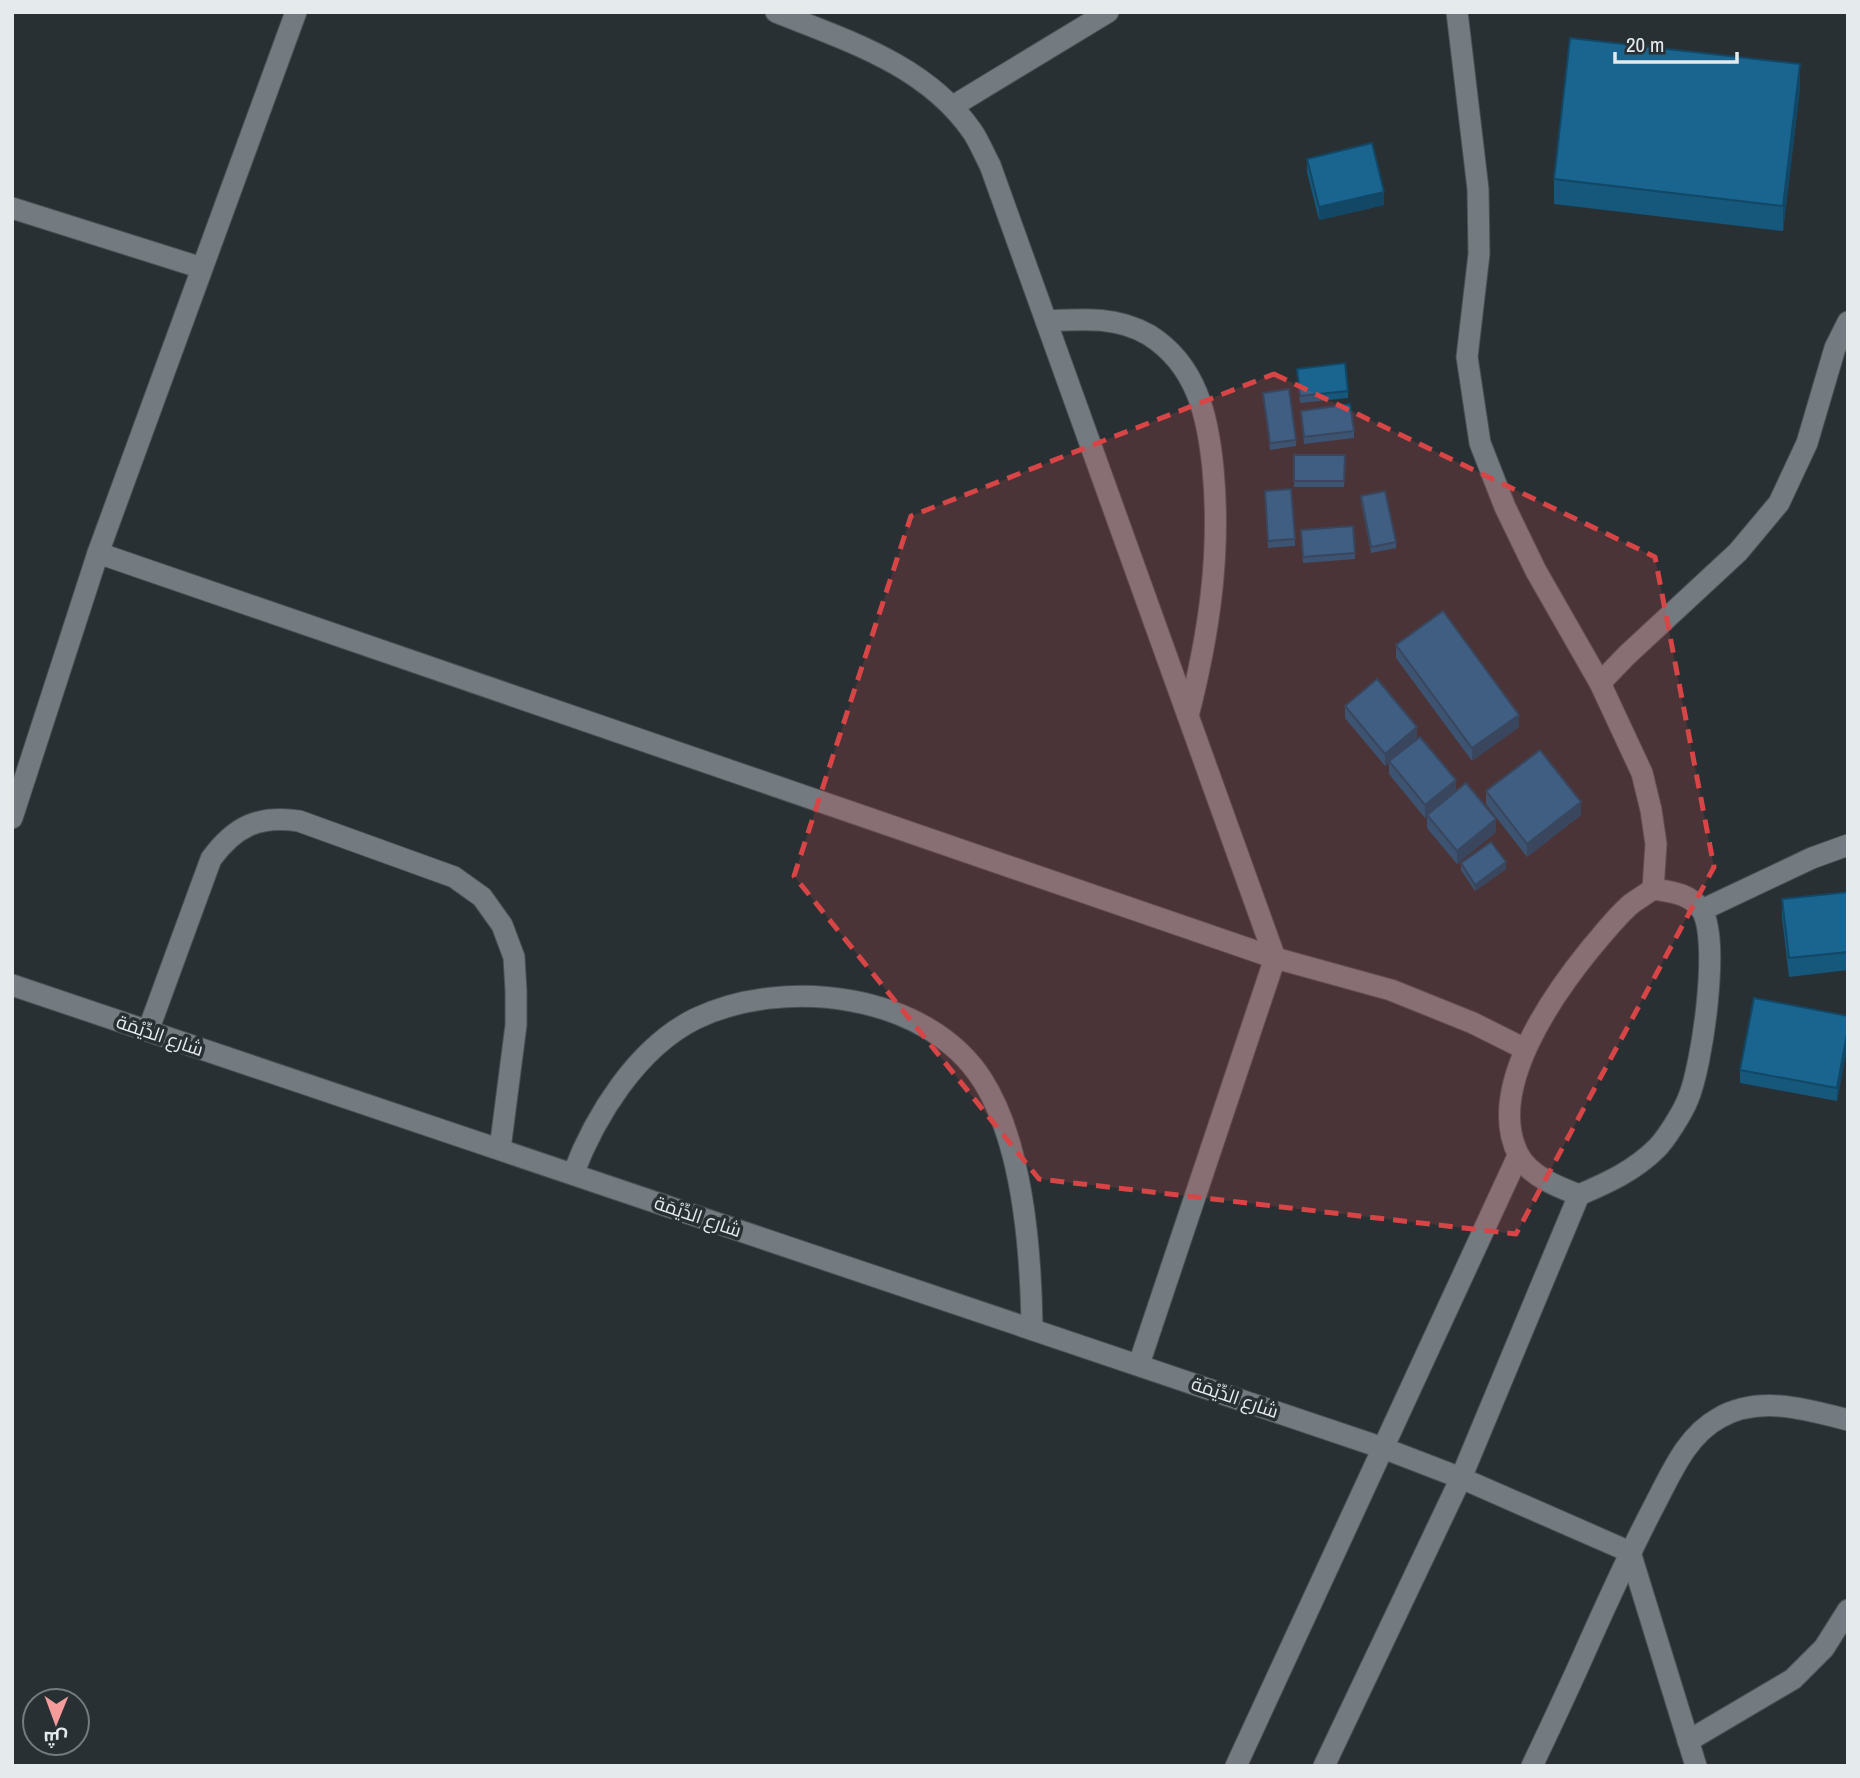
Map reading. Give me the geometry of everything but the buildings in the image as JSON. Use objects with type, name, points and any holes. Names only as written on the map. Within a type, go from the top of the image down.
[{"type":"lane","points":[[12,818],[98,553],[296,12]]},
{"type":"lane","points":[[776,12],[900,65],[928,84],[953,106],[974,132],[990,165],[1275,958],[1139,1364]]},
{"type":"lane","points":[[953,106],[1108,12]]},
{"type":"lane","points":[[1457,12],[1478,189],[1479,254],[1467,357],[1480,443],[1505,507],[1536,571],[1600,683],[1642,773],[1656,844],[1653,890]]},
{"type":"lane","points":[[12,208],[202,268]]},
{"type":"lane","points":[[1046,321],[1104,319],[1128,325],[1149,335],[1182,365],[1194,382],[1202,402],[1214,476],[1216,550],[1209,621],[1188,716]]},
{"type":"lane","points":[[1600,683],[1738,552],[1779,503],[1807,443],[1835,348],[1848,322]]},
{"type":"lane","points":[[98,553],[1275,958],[1391,990],[1473,1023],[1525,1049]]},
{"type":"lane","points":[[148,1031],[211,859],[223,842],[258,821],[279,818],[299,821],[454,877],[482,897],[502,925],[514,957],[516,1025],[500,1149]]},
{"type":"lane","points":[[1702,910],[1812,858],[1848,845]]},
{"type":"lane","points":[[1653,890],[1682,893],[1702,910],[1710,961],[1700,1059],[1688,1100],[1658,1147],[1622,1177],[1579,1195],[1554,1185],[1534,1172],[1518,1156],[1510,1127],[1515,1082],[1525,1049],[1563,983],[1612,922],[1630,905],[1653,890]]},
{"type":"lane","name":"شارع الدِّيْمَة","points":[[12,985],[1382,1448],[1461,1478],[1630,1552]]},
{"type":"lane","points":[[573,1174],[586,1140],[625,1080],[671,1035],[695,1020],[728,1007],[799,997],[867,1004],[899,1014],[925,1025],[947,1040],[975,1070],[993,1102],[1016,1173],[1022,1207],[1032,1285],[1032,1328]]},
{"type":"lane","points":[[1236,1766],[1518,1156]]},
{"type":"lane","points":[[1324,1766],[1461,1478],[1579,1195]]},
{"type":"lane","points":[[1532,1766],[1630,1552],[1682,1454],[1698,1434],[1719,1418],[1743,1408],[1769,1404],[1848,1420]]},
{"type":"lane","points":[[1630,1552],[1696,1766]]},
{"type":"lane","points":[[1688,1741],[1793,1679],[1824,1648],[1848,1610]]},
{"type":"highlighted area","points":[[1274,374],[1655,557],[1714,867],[1516,1234],[1039,1179],[794,876],[911,516]]}]
